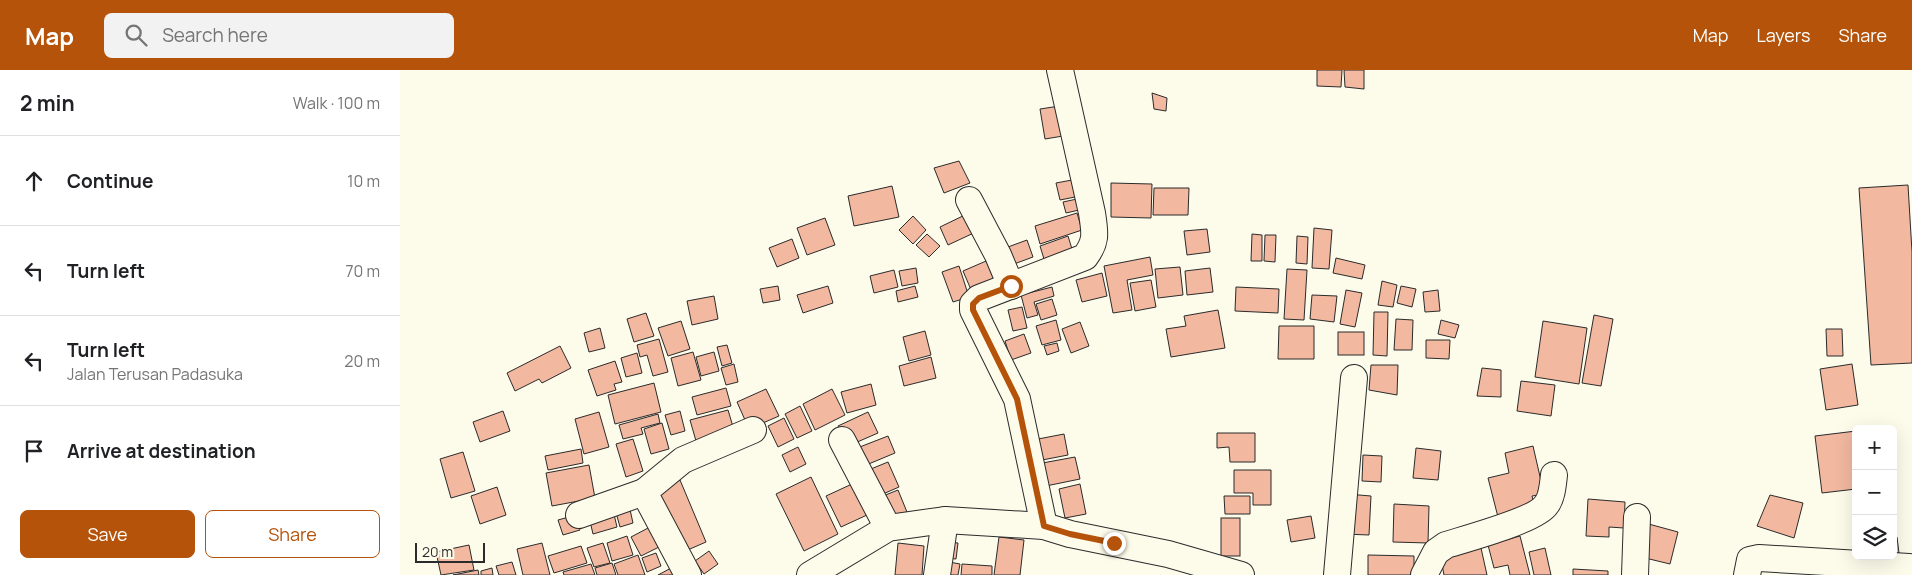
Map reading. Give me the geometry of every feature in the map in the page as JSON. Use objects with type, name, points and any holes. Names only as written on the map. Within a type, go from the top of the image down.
[{"type":"street","points":[[1044,526],[1017,399],[973,310],[973,304],[979,298],[1085,258],[1092,248],[1095,236],[1092,213],[1060,70]]},
{"type":"street","points":[[969,200],[1011,286]]},
{"type":"street","points":[[1337,575],[1354,378]]},
{"type":"street","points":[[580,515],[644,492],[683,460],[753,430]]},
{"type":"street","points":[[842,440],[888,528]]},
{"type":"street","points":[[1424,575],[1436,552],[1446,545],[1524,518],[1541,509],[1547,504],[1554,475]]},
{"type":"street","points":[[644,492],[688,575]]},
{"type":"street","points":[[1635,575],[1637,517]]},
{"type":"street","points":[[938,575],[945,520]]},
{"type":"street","points":[[810,575],[888,528],[945,520],[1044,526],[1070,534],[1168,554],[1241,575]]},
{"type":"street","points":[[1747,575],[1750,560],[1759,558],[1912,568]]},
{"type":"building","points":[[1317,70],[1342,70],[1341,87],[1317,86]]},
{"type":"building","points":[[1344,70],[1364,70],[1364,89],[1345,87]]},
{"type":"building","points":[[1152,93],[1167,98],[1166,111],[1154,109]]},
{"type":"building","points":[[1066,105],[1069,135],[1045,139],[1040,109]]},
{"type":"building","points":[[959,161],[970,183],[944,193],[934,168]]},
{"type":"building","points":[[1072,180],[1075,197],[1060,200],[1056,183]]},
{"type":"building","points":[[1111,183],[1152,184],[1151,218],[1111,217]]},
{"type":"building","points":[[1908,185],[1912,252],[1912,363],[1871,365],[1859,188]]},
{"type":"building","points":[[892,186],[899,217],[854,226],[848,196]]},
{"type":"building","points":[[1154,188],[1189,188],[1188,215],[1153,215]]},
{"type":"building","points":[[1077,199],[1079,210],[1066,213],[1063,202]]},
{"type":"building","points":[[969,213],[978,231],[948,245],[940,227]]},
{"type":"building","points":[[1077,213],[1082,230],[1040,244],[1035,226]]},
{"type":"building","points":[[913,216],[926,230],[913,244],[899,230]]},
{"type":"building","points":[[825,218],[835,245],[807,255],[797,228]]},
{"type":"building","points":[[1314,228],[1332,230],[1329,269],[1312,268]]},
{"type":"building","points":[[1207,229],[1210,252],[1187,255],[1184,231]]},
{"type":"building","points":[[927,234],[940,246],[929,257],[916,245]]},
{"type":"building","points":[[1252,234],[1262,235],[1262,261],[1251,261]]},
{"type":"building","points":[[1265,235],[1276,235],[1275,262],[1264,261]]},
{"type":"building","points":[[1068,236],[1072,249],[1044,259],[1040,246]]},
{"type":"building","points":[[1297,236],[1308,237],[1307,264],[1296,263]]},
{"type":"building","points":[[792,239],[799,258],[777,267],[769,248]]},
{"type":"building","points":[[1027,240],[1033,257],[1014,264],[1008,247]]},
{"type":"building","points":[[1150,257],[1153,275],[1127,280],[1132,310],[1113,313],[1104,266]]},
{"type":"building","points":[[993,258],[1002,280],[972,292],[963,271]]},
{"type":"building","points":[[1336,258],[1365,265],[1362,279],[1333,273]]},
{"type":"building","points":[[959,266],[969,297],[953,302],[942,272]]},
{"type":"building","points":[[1180,267],[1183,295],[1158,298],[1155,269]]},
{"type":"building","points":[[916,268],[918,283],[902,286],[899,271]]},
{"type":"building","points":[[1210,268],[1213,292],[1187,295],[1185,271]]},
{"type":"building","points":[[1287,269],[1307,270],[1304,320],[1284,319]]},
{"type":"building","points":[[894,270],[898,287],[874,293],[870,276]]},
{"type":"building","points":[[1102,273],[1107,296],[1082,302],[1076,280]]},
{"type":"building","points":[[1151,280],[1156,307],[1135,311],[1130,283]]},
{"type":"building","points":[[1382,281],[1397,285],[1393,307],[1378,305]]},
{"type":"building","points":[[778,286],[780,300],[763,303],[760,289]]},
{"type":"building","points":[[828,286],[833,303],[803,313],[797,295]]},
{"type":"building","points":[[915,286],[918,297],[898,302],[896,291]]},
{"type":"building","points":[[1401,286],[1416,289],[1412,307],[1397,303]]},
{"type":"building","points":[[1052,287],[1054,296],[1034,302],[1038,315],[1027,318],[1021,295]]},
{"type":"building","points":[[1236,287],[1279,289],[1278,313],[1235,311]]},
{"type":"building","points":[[1346,290],[1362,293],[1355,327],[1340,324]]},
{"type":"building","points":[[1438,290],[1440,311],[1425,312],[1423,292]]},
{"type":"building","points":[[1312,295],[1337,296],[1334,322],[1310,319]]},
{"type":"building","points":[[714,296],[718,319],[692,325],[687,301]]},
{"type":"building","points":[[1052,299],[1057,315],[1041,320],[1036,304]]},
{"type":"building","points":[[1022,307],[1027,328],[1013,331],[1008,310]]},
{"type":"building","points":[[1218,310],[1225,348],[1171,357],[1166,329],[1186,326],[1184,316]]},
{"type":"building","points":[[1374,312],[1388,312],[1387,356],[1373,355]]},
{"type":"building","points":[[646,313],[654,336],[634,342],[627,319]]},
{"type":"building","points":[[1594,315],[1613,319],[1601,386],[1582,383]]},
{"type":"building","points":[[1396,319],[1413,320],[1412,350],[1394,350]]},
{"type":"building","points":[[1056,320],[1061,340],[1042,345],[1036,326]]},
{"type":"building","points":[[1441,320],[1459,325],[1455,338],[1438,334]]},
{"type":"building","points":[[681,321],[690,349],[668,356],[658,328]]},
{"type":"building","points":[[1543,321],[1587,328],[1579,384],[1535,377]]},
{"type":"building","points":[[1080,322],[1089,346],[1071,353],[1062,329]]},
{"type":"building","points":[[1279,326],[1314,326],[1314,359],[1278,359]]},
{"type":"building","points":[[600,328],[605,348],[589,352],[584,333]]},
{"type":"building","points":[[1826,329],[1842,329],[1843,356],[1827,356]]},
{"type":"building","points":[[925,331],[931,355],[909,361],[903,337]]},
{"type":"building","points":[[1338,332],[1364,332],[1364,355],[1338,355]]},
{"type":"building","points":[[1024,334],[1031,353],[1011,360],[1005,341]]},
{"type":"building","points":[[659,339],[668,372],[653,376],[647,355],[640,357],[637,345]]},
{"type":"building","points":[[1426,340],[1450,340],[1449,359],[1426,358]]},
{"type":"building","points":[[1057,343],[1059,351],[1047,355],[1044,346]]},
{"type":"building","points":[[727,345],[732,363],[722,366],[717,347]]},
{"type":"building","points":[[560,346],[571,368],[542,383],[539,379],[515,391],[507,373]]},
{"type":"building","points":[[693,352],[701,380],[678,386],[671,358]]},
{"type":"building","points":[[714,352],[719,371],[701,376],[696,357]]},
{"type":"building","points":[[637,353],[642,373],[626,377],[621,358]]},
{"type":"building","points":[[931,357],[936,378],[904,386],[899,366]]},
{"type":"building","points":[[615,361],[622,382],[614,384],[616,390],[597,396],[588,370]]},
{"type":"building","points":[[734,364],[738,382],[726,385],[721,368]]},
{"type":"building","points":[[1852,364],[1858,405],[1826,410],[1820,369]]},
{"type":"building","points":[[1371,365],[1398,365],[1397,395],[1369,390]]},
{"type":"building","points":[[1482,368],[1501,370],[1501,397],[1477,396]]},
{"type":"building","points":[[1521,381],[1555,385],[1551,416],[1517,411]]},
{"type":"building","points":[[654,383],[661,412],[615,424],[608,395]]},
{"type":"building","points":[[871,384],[876,405],[847,413],[841,392]]},
{"type":"building","points":[[726,388],[731,406],[697,415],[692,397]]},
{"type":"building","points":[[766,389],[779,416],[749,429],[737,402]]},
{"type":"building","points":[[832,389],[845,415],[815,430],[803,404]]},
{"type":"building","points":[[800,406],[812,431],[797,438],[785,414]]},
{"type":"building","points":[[728,410],[734,430],[696,441],[690,420]]},
{"type":"building","points":[[503,411],[510,431],[480,442],[473,422]]},
{"type":"building","points":[[680,411],[685,431],[671,435],[665,415]]},
{"type":"building","points":[[599,412],[609,447],[584,454],[575,419]]},
{"type":"building","points":[[868,412],[878,433],[848,446],[838,426]]},
{"type":"building","points":[[658,414],[660,423],[641,428],[643,434],[623,439],[619,425]]},
{"type":"building","points":[[784,418],[794,439],[778,447],[768,426]]},
{"type":"building","points":[[662,423],[669,449],[651,454],[644,429]]},
{"type":"building","points":[[1852,431],[1852,489],[1822,493],[1815,436]]},
{"type":"building","points":[[1217,433],[1255,433],[1255,462],[1230,462],[1229,447],[1217,448]]},
{"type":"building","points":[[1064,434],[1068,455],[1037,461],[1033,440]]},
{"type":"building","points":[[888,436],[895,453],[859,468],[852,450]]},
{"type":"building","points":[[633,439],[643,471],[626,477],[616,444]]},
{"type":"building","points":[[1533,446],[1544,494],[1532,496],[1535,508],[1498,517],[1488,478],[1509,473],[1505,453]]},
{"type":"building","points":[[798,447],[806,464],[790,472],[782,455]]},
{"type":"building","points":[[1416,448],[1441,451],[1438,480],[1413,478]]},
{"type":"building","points":[[581,449],[583,463],[548,470],[545,456]]},
{"type":"building","points":[[463,452],[475,491],[451,498],[440,459]]},
{"type":"building","points":[[1363,455],[1382,456],[1381,482],[1362,481]]},
{"type":"building","points":[[1075,457],[1080,479],[1041,487],[1037,464]]},
{"type":"building","points":[[888,462],[899,487],[876,497],[866,471]]},
{"type":"building","points":[[589,465],[595,498],[552,506],[546,473]]},
{"type":"building","points":[[1234,470],[1271,470],[1271,505],[1253,505],[1253,493],[1234,493]]},
{"type":"building","points":[[811,477],[838,534],[804,551],[776,494]]},
{"type":"building","points":[[680,480],[706,542],[683,552],[657,490]]},
{"type":"building","points":[[852,484],[867,515],[841,527],[826,496]]},
{"type":"building","points":[[1080,484],[1086,514],[1065,518],[1059,489]]},
{"type":"building","points":[[497,487],[506,515],[480,524],[471,496]]},
{"type":"building","points":[[898,490],[907,512],[887,520],[878,498]]},
{"type":"building","points":[[1347,494],[1371,496],[1369,535],[1344,534]]},
{"type":"building","points":[[1770,495],[1803,503],[1794,538],[1757,526]]},
{"type":"building","points":[[1224,496],[1250,496],[1250,514],[1225,514]]},
{"type":"building","points":[[1588,499],[1625,502],[1624,528],[1609,527],[1609,537],[1586,536]]},
{"type":"building","points":[[1394,504],[1429,506],[1428,543],[1393,542]]},
{"type":"building","points":[[629,505],[633,523],[620,527],[615,509]]},
{"type":"building","points":[[613,510],[617,527],[593,534],[589,517]]},
{"type":"building","points":[[576,515],[580,530],[563,535],[558,520]]},
{"type":"building","points":[[1311,516],[1315,538],[1291,542],[1287,520]]},
{"type":"building","points":[[1221,518],[1240,518],[1240,556],[1221,556]]},
{"type":"building","points":[[1645,523],[1678,532],[1670,564],[1637,556]]},
{"type":"building","points":[[650,527],[661,546],[641,556],[631,537]]},
{"type":"building","points":[[627,536],[633,555],[612,561],[607,543]]},
{"type":"building","points":[[1520,536],[1530,575],[1510,575],[1508,565],[1494,568],[1488,545]]},
{"type":"building","points":[[999,537],[1024,540],[1020,575],[994,575]]},
{"type":"building","points":[[1897,537],[1899,553],[1897,553]]},
{"type":"building","points":[[947,542],[958,543],[956,559],[945,558]]},
{"type":"building","points":[[542,543],[550,575],[523,575],[517,549]]},
{"type":"building","points":[[603,543],[610,563],[594,567],[587,548]]},
{"type":"building","points":[[898,543],[924,546],[922,575],[895,575]]},
{"type":"building","points":[[469,545],[474,570],[441,575],[436,552]]},
{"type":"building","points":[[581,546],[587,563],[554,573],[548,556]]},
{"type":"building","points":[[1481,548],[1487,575],[1444,575],[1440,554]]},
{"type":"building","points":[[1545,548],[1551,575],[1534,575],[1529,552]]},
{"type":"building","points":[[709,551],[718,564],[704,574],[695,561]]},
{"type":"building","points":[[656,553],[661,566],[647,572],[642,558]]},
{"type":"building","points":[[638,555],[645,575],[618,575],[614,564]]},
{"type":"building","points":[[1368,555],[1414,556],[1414,575],[1368,575]]},
{"type":"building","points":[[944,561],[960,564],[958,575],[943,575]]},
{"type":"building","points":[[512,562],[516,575],[499,575],[496,566]]},
{"type":"building","points":[[612,563],[616,575],[597,575],[595,568]]},
{"type":"building","points":[[591,564],[595,575],[564,575],[563,572]]},
{"type":"building","points":[[962,564],[992,566],[992,575],[961,575]]},
{"type":"building","points":[[673,567],[678,575],[658,575]]},
{"type":"building","points":[[492,568],[493,575],[481,575],[481,571]]},
{"type":"building","points":[[1573,569],[1608,571],[1608,575],[1573,575]]},
{"type":"building","points":[[478,570],[479,575],[453,575]]},
{"type":"route","points":[[1011,286],[979,298],[973,304],[973,310],[1017,399],[1044,526],[1070,534],[1114,543]]}]
